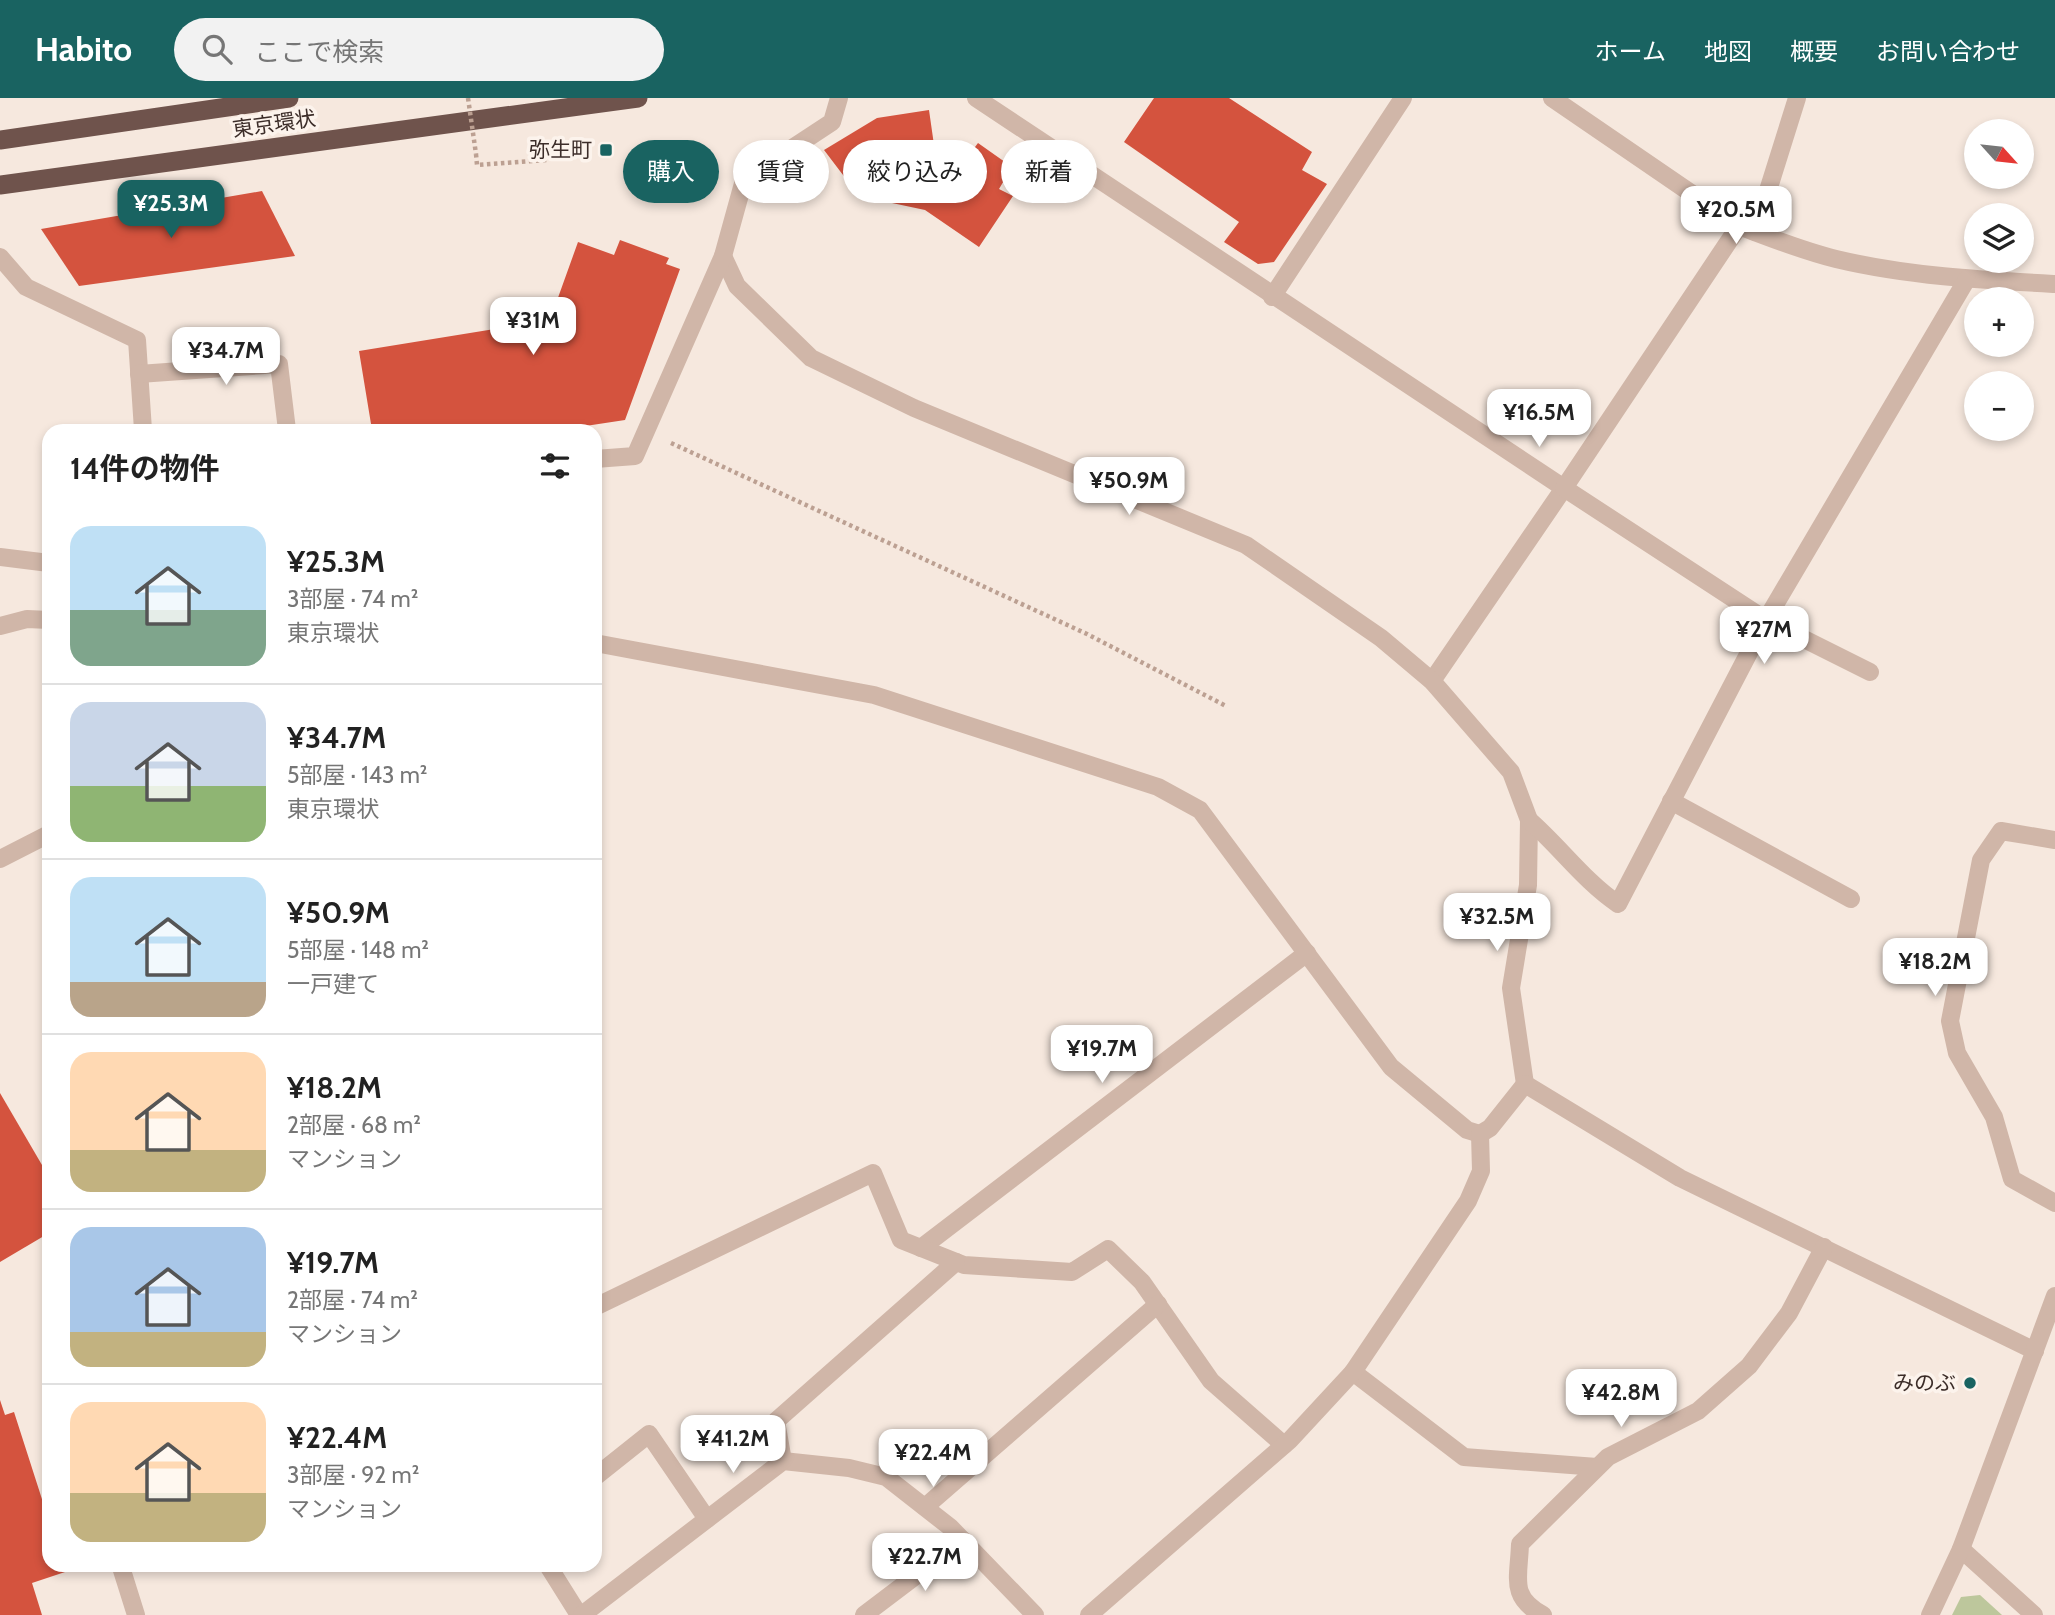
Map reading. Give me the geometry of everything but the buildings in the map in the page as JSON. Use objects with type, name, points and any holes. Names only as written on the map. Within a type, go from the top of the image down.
[{"type":"highway","name":"東京環状","points":[[0,140],[289,98]]},
{"type":"highway","name":"東京環状","points":[[0,185],[638,98]]},
{"type":"street","points":[[602,458],[635,456],[723,256],[744,180],[831,122],[839,98]]},
{"type":"street","points":[[976,98],[1272,297],[1766,620],[1870,672]]},
{"type":"street","points":[[1272,297],[1403,98]]},
{"type":"street","points":[[1552,98],[1747,229],[1836,259],[1967,279],[2055,284]]},
{"type":"street","points":[[1432,681],[1747,229],[1797,98]]},
{"type":"street","points":[[602,644],[874,695],[1158,787],[1200,810],[1391,1067],[1428,1100],[1467,1130],[1480,1134],[1490,1128],[1525,1084],[1511,988],[1528,885],[1529,820],[1511,772],[1432,681],[1381,638],[1246,545],[914,408],[811,358],[737,286],[723,256]]},
{"type":"street","points":[[0,257],[26,287],[138,340],[143,424]]},
{"type":"street","points":[[1529,820],[1557,844],[1596,890],[1618,904],[1766,620],[1967,279]]},
{"type":"street","points":[[139,374],[279,364],[286,424]]},
{"type":"street","points":[[0,557],[42,562]]},
{"type":"street","points":[[0,626],[27,619],[42,620]]},
{"type":"street","points":[[1671,802],[1851,899]]},
{"type":"street","points":[[2055,840],[2001,831],[1981,860],[1950,1021],[1957,1053],[1994,1117],[2012,1178],[2055,1203]]},
{"type":"street","points":[[0,859],[42,838]]},
{"type":"street","points":[[921,1248],[1307,954]]},
{"type":"street","points":[[1525,1084],[1680,1178],[2035,1351]]},
{"type":"street","points":[[1089,1615],[1284,1445],[1353,1372],[1468,1201],[1481,1171],[1480,1134]]},
{"type":"street","points":[[602,1304],[873,1173],[901,1240],[956,1262],[1072,1272],[1108,1250],[1142,1282],[1211,1381],[1284,1445]]},
{"type":"street","points":[[1543,1615],[1525,1606],[1518,1592],[1520,1545],[1608,1457],[1698,1411],[1749,1366],[1789,1313],[1824,1247]]},
{"type":"street","points":[[783,1461],[776,1421],[956,1262]]},
{"type":"street","points":[[1930,1615],[1961,1549],[2055,1296]]},
{"type":"street","points":[[925,1507],[1158,1304]]},
{"type":"street","points":[[1353,1372],[1464,1457],[1597,1467]]},
{"type":"street","points":[[602,1471],[649,1434],[707,1519]]},
{"type":"street","points":[[552,1572],[580,1615],[783,1461],[849,1468],[886,1477],[963,1540],[1035,1615]]},
{"type":"street","points":[[864,1615],[963,1540]]},
{"type":"street","points":[[1961,1549],[2034,1615]]},
{"type":"street","points":[[123,1572],[136,1615]]},
{"type":"path","points":[[468,98],[477,165],[548,160]]},
{"type":"path","points":[[645,431],[1087,634],[1226,706]]},
{"type":"green space","points":[[1980,1595],[2002,1615],[1952,1615],[1961,1597]]},
{"type":"place","name":"弥生町","points":[[606,150]]},
{"type":"place","name":"みのぶ","points":[[1970,1383]]}]
